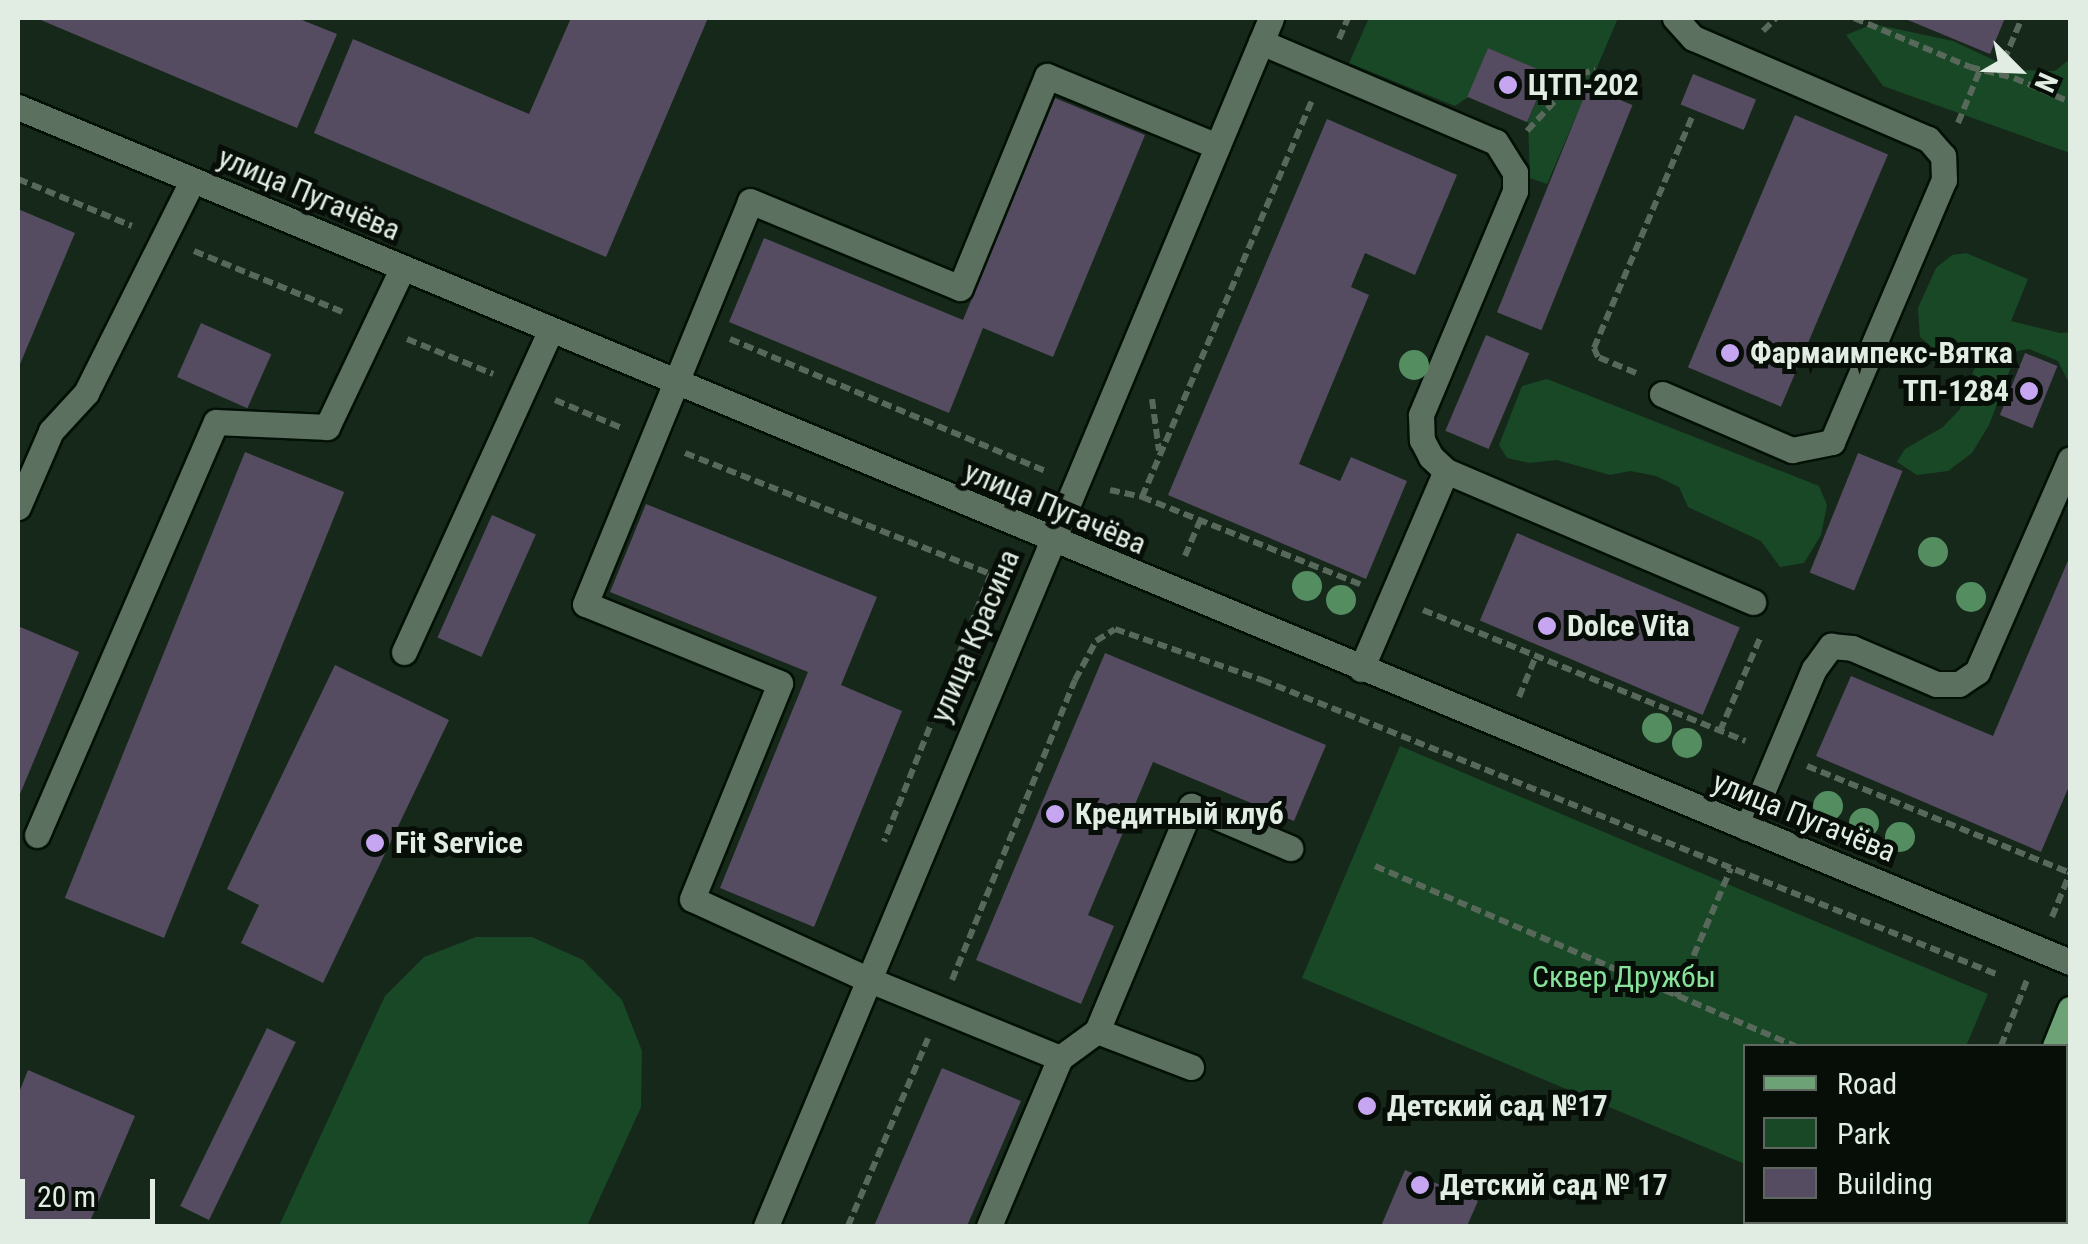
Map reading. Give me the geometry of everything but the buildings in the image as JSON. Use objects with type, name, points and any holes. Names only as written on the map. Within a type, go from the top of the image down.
[{"type":"main road","points":[[2056,1044],[2070,1009]]},
{"type":"street","name":"улица Красина","points":[[766,1226],[1271,18]]},
{"type":"street","points":[[1657,386],[1792,450],[1812,450],[1832,442],[1944,180],[1943,156],[1928,139],[1693,38],[1674,18]]},
{"type":"street","points":[[1261,42],[1496,142],[1515,172],[1515,190],[1421,415],[1422,440],[1446,471],[1753,602]]},
{"type":"street","points":[[1060,1058],[867,979],[692,899],[780,683],[585,604],[750,201],[960,288],[1047,76],[1217,146]]},
{"type":"street","name":"улица Пугачёва","points":[[18,107],[1050,541],[2070,962]]},
{"type":"street","points":[[18,508],[52,431],[86,393],[192,180]]},
{"type":"street","points":[[37,835],[216,422],[327,427],[402,269]]},
{"type":"street","points":[[404,652],[550,332]]},
{"type":"street","points":[[1746,828],[1814,669],[1831,646],[1852,648],[1936,684],[1958,684],[1977,672],[2070,459]]},
{"type":"street","points":[[1361,670],[1446,471]]},
{"type":"street","points":[[989,1226],[1060,1058],[1096,1031],[1191,806],[1290,848]]},
{"type":"street","points":[[1096,1031],[1191,1067]]},
{"type":"path","points":[[1142,497],[1348,18]]},
{"type":"path","points":[[1736,58],[1776,18]]},
{"type":"path","points":[[1854,18],[2070,102]]},
{"type":"path","points":[[1998,74],[2022,18]]},
{"type":"path","points":[[1507,154],[1580,74],[1595,70]]},
{"type":"path","points":[[1943,156],[1980,70]]},
{"type":"path","points":[[1657,386],[1598,357],[1594,348],[1692,115]]},
{"type":"path","points":[[1151,393],[1160,454]]},
{"type":"path","points":[[1720,731],[1772,610],[1753,602]]},
{"type":"path","points":[[848,1226],[1074,680],[1096,641],[1115,629],[1262,680],[2025,986]]},
{"type":"path","points":[[1517,703],[1536,656]]},
{"type":"path","points":[[1375,866],[1790,1044]]},
{"type":"path","points":[[1676,997],[1731,868]]},
{"type":"green space","points":[[1369,18],[1618,18],[1547,184],[1530,178],[1528,121],[1548,74],[1488,48],[1468,97],[1455,106],[1349,63]]},
{"type":"green space","points":[[1873,24],[1953,41],[2015,70],[2055,71],[2070,59],[2070,153],[1883,86],[1846,35]]},
{"type":"green space","points":[[1966,253],[2028,279],[2011,321],[2070,332],[2070,385],[2058,361],[2029,349],[2017,351],[1989,425],[1972,453],[1948,471],[1917,475],[1897,462],[1905,449],[1943,427],[1960,409],[1975,367],[1933,348],[1920,337],[1918,308],[1936,268],[1952,255]]},
{"type":"green space","points":[[1547,379],[1819,486],[1827,505],[1821,535],[1804,563],[1780,567],[1761,541],[1688,507],[1679,487],[1656,476],[1630,471],[1610,475],[1557,460],[1529,463],[1507,458],[1499,445],[1522,386]]},
{"type":"green space","name":"Сквер Дружбы","points":[[1400,746],[1988,994],[1967,1044],[1743,1044],[1743,1163],[1302,978]]},
{"type":"green space","points":[[476,937],[532,937],[583,960],[622,1000],[642,1051],[641,1107],[587,1226],[279,1226],[385,996],[424,957]]},
{"type":"place","name":"ЦТП-202","points":[[1508,85]]},
{"type":"place","name":"Фармаимпекс-Вятка","points":[[1730,353]]},
{"type":"place","name":"ТП-1284","points":[[2029,391]]},
{"type":"place","name":"Dolce Vita","points":[[1547,626]]},
{"type":"place","name":"Кредитный клуб","points":[[1055,814]]},
{"type":"place","name":"Fit Service","points":[[375,843]]},
{"type":"place","name":"Детский сад №17","points":[[1367,1106]]},
{"type":"place","name":"Детский сад № 17","points":[[1420,1185]]}]
